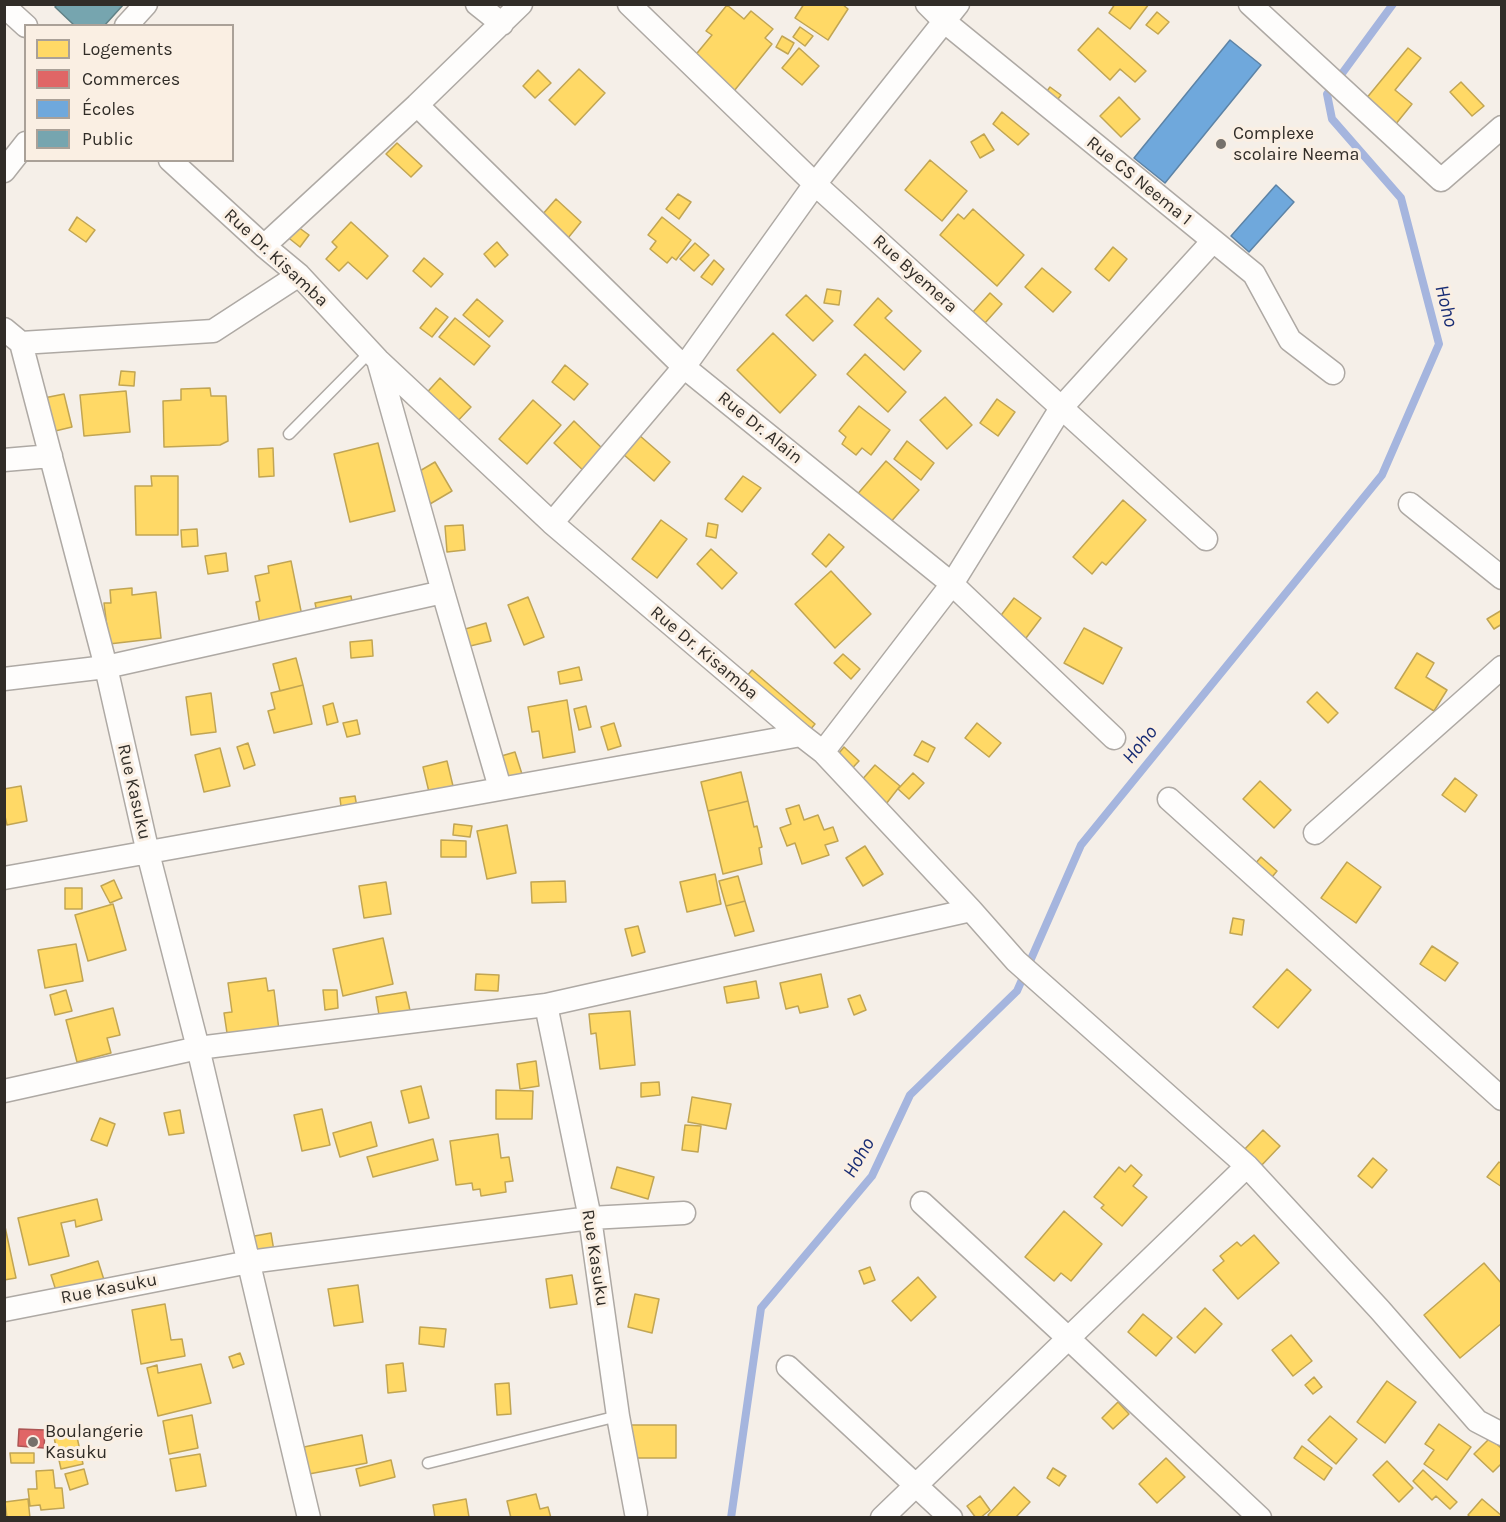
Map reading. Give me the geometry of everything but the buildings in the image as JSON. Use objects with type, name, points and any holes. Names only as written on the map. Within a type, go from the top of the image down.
[{"type":"street","points":[[128,24],[146,4]]},
{"type":"street","points":[[477,4],[502,24]]},
{"type":"street","points":[[264,246],[417,105],[521,4]]},
{"type":"street","name":"Rue Byemera","points":[[629,4],[815,184],[1206,539]]},
{"type":"street","name":"Rue CS Neema 1","points":[[927,4],[951,13],[1254,274],[1290,340],[1333,373]]},
{"type":"street","points":[[1250,4],[1441,180],[1502,127]]},
{"type":"street","points":[[4,6],[24,24]]},
{"type":"street","points":[[552,524],[684,367],[815,184],[951,13]]},
{"type":"street","name":"Rue Dr. Alain","points":[[417,105],[684,367],[952,584],[1114,738]]},
{"type":"street","points":[[4,171],[24,146]]},
{"type":"street","name":"Rue Dr. Kisamba","points":[[172,162],[299,275],[374,356],[552,524],[823,752],[1016,960],[1247,1166],[1380,1310],[1477,1421],[1502,1434]]},
{"type":"street","points":[[823,752],[952,584],[1061,408],[1213,241]]},
{"type":"street","points":[[13,336],[213,331],[299,275]]},
{"type":"street","name":"Rue Kasuku","points":[[13,336],[51,456],[106,667],[148,853],[198,1048],[309,1518]]},
{"type":"street","name":"Rue Dr. Kisamba","points":[[374,356],[500,788]]},
{"type":"street","points":[[4,460],[51,456]]},
{"type":"street","points":[[1410,504],[1502,578]]},
{"type":"street","points":[[4,679],[106,667],[443,592]]},
{"type":"street","points":[[1315,832],[1502,667]]},
{"type":"street","points":[[4,878],[801,735]]},
{"type":"street","points":[[1169,800],[1501,1098]]},
{"type":"street","points":[[4,1091],[198,1048],[546,1005],[971,910]]},
{"type":"street","name":"Rue Kasuku","points":[[546,1005],[590,1218],[618,1416],[636,1513]]},
{"type":"street","points":[[882,1518],[1247,1166]]},
{"type":"street","points":[[922,1203],[1260,1518]]},
{"type":"street","points":[[249,1262],[590,1218],[684,1213]]},
{"type":"street","name":"Rue Kasuku","points":[[4,1310],[249,1262]]},
{"type":"street","points":[[788,1367],[951,1518]]},
{"type":"lane","points":[[289,434],[374,356]]},
{"type":"lane","points":[[428,1463],[618,1416]]},
{"type":"waterway","name":"Hoho","points":[[731,1518],[761,1308],[872,1176],[910,1095],[1017,991],[1081,845],[1382,475],[1439,344],[1401,198],[1332,119],[1327,94],[1393,4]]},
{"type":"place","name":"Complexe scolaire Neema","points":[[1221,144]]},
{"type":"place","name":"Boulangerie Kasuku","points":[[33,1442]]}]
